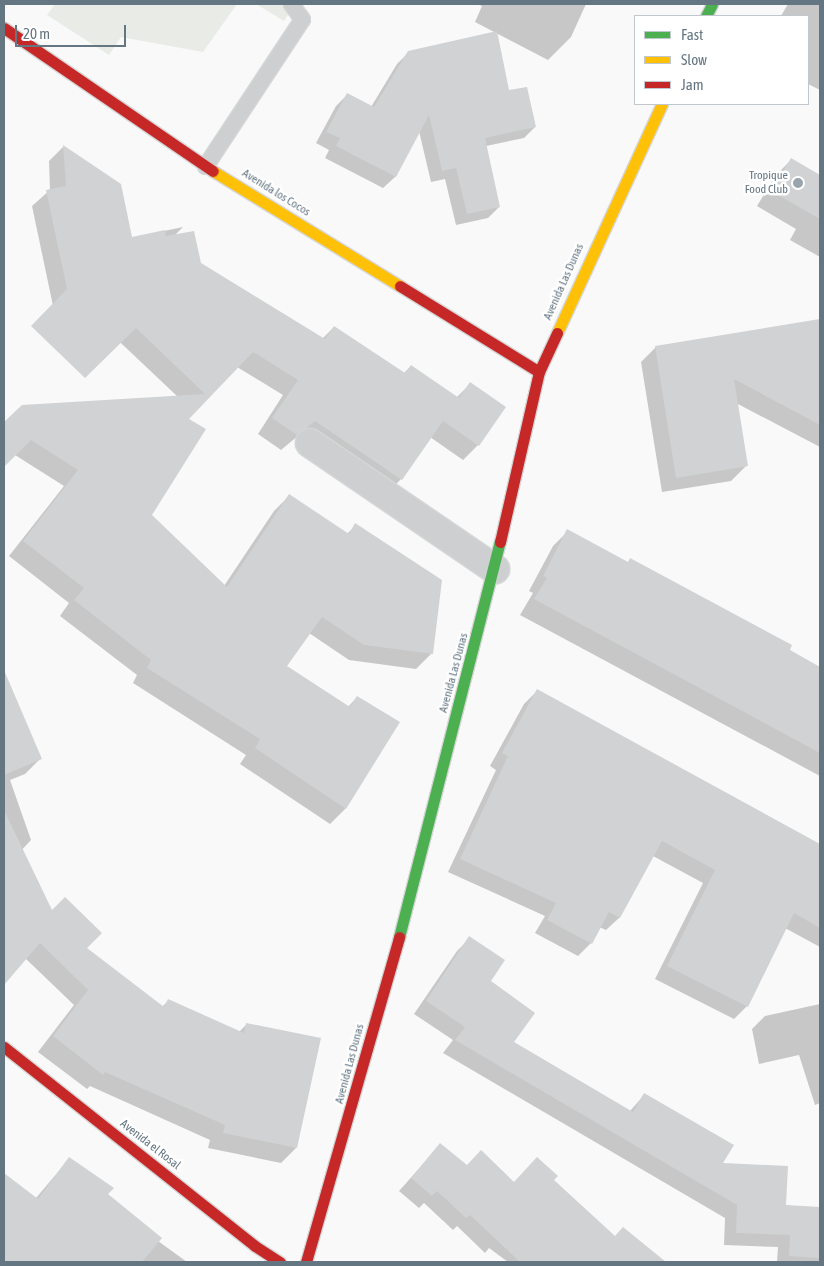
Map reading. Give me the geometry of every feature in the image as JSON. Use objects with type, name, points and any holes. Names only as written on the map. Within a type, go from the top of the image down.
[{"type":"street","name":"Avenida los Cocos","points":[[4,28],[205,166],[539,372]]},
{"type":"street","name":"Avenida Las Dunas","points":[[306,1262],[378,1014],[494,570],[539,372],[662,105]]},
{"type":"street","points":[[310,443],[494,570]]},
{"type":"street","name":"Avenida el Rosal","points":[[4,1047],[255,1246],[280,1262]]},
{"type":"lane","points":[[205,166],[302,19],[291,4]]},
{"type":"shaded area","points":[[55,4],[237,4],[203,52],[121,37],[109,55],[47,15]]},
{"type":"shaded area","points":[[256,4],[295,4],[284,21]]},
{"type":"building","points":[[497,31],[509,90],[527,87],[536,127],[485,138],[500,207],[467,214],[456,168],[442,171],[429,115],[396,177],[336,146],[340,138],[326,132],[347,93],[374,107],[408,51]]},
{"type":"building","points":[[63,145],[121,184],[132,237],[165,230],[166,236],[194,231],[201,263],[325,339],[334,326],[405,373],[411,365],[459,398],[470,382],[506,407],[479,446],[443,421],[402,480],[315,421],[297,435],[272,418],[298,380],[253,352],[189,419],[206,429],[152,515],[227,587],[289,494],[349,534],[355,523],[442,580],[433,654],[364,645],[322,617],[287,666],[350,707],[357,696],[400,722],[346,809],[255,748],[260,739],[147,668],[151,660],[74,600],[84,588],[23,541],[78,470],[31,440],[4,467],[4,422],[22,405],[205,394],[136,328],[85,378],[31,326],[67,289],[46,190],[66,186]]},
{"type":"building","name":"Tropique Food Club","points":[[791,158],[820,175],[820,219],[771,191]]},
{"type":"building","points":[[820,319],[820,425],[734,379],[748,466],[676,478],[655,346]]},
{"type":"building","points":[[567,529],[628,562],[630,558],[792,645],[790,650],[820,667],[820,753],[534,599],[547,578],[543,576]]},
{"type":"building","points":[[4,670],[42,759],[4,775]]},
{"type":"building","points":[[537,689],[820,844],[820,928],[794,913],[748,1007],[667,966],[715,870],[662,841],[620,918],[609,912],[592,944],[547,920],[556,903],[460,859],[508,756],[502,753]]},
{"type":"building","points":[[4,810],[52,910],[65,897],[102,933],[87,948],[164,1007],[168,999],[244,1033],[246,1023],[321,1038],[297,1148],[223,1133],[225,1125],[105,1072],[103,1075],[53,1036],[88,990],[40,943],[4,985]]},
{"type":"building","points":[[469,936],[505,960],[491,981],[535,1013],[514,1042],[633,1112],[644,1093],[734,1145],[723,1163],[788,1166],[786,1205],[820,1207],[820,1258],[789,1256],[790,1235],[736,1233],[737,1205],[455,1040],[465,1027],[426,1001]]},
{"type":"building","points":[[440,1143],[467,1165],[481,1150],[514,1182],[537,1157],[558,1176],[554,1180],[615,1236],[623,1227],[666,1262],[520,1262],[470,1215],[466,1218],[437,1191],[432,1196],[411,1178]]},
{"type":"building","points":[[69,1157],[114,1188],[108,1194],[162,1238],[142,1262],[4,1262],[4,1173],[38,1199]]},
{"type":"traffic: fast","points":[[706,15],[712,4]]},
{"type":"traffic: fast","points":[[399,937],[500,542]]},
{"type":"traffic: slow","points":[[557,333],[662,105]]},
{"type":"traffic: slow","points":[[213,171],[400,286]]},
{"type":"traffic: jam","points":[[4,28],[213,171]]},
{"type":"traffic: jam","points":[[400,286],[539,372]]},
{"type":"traffic: jam","points":[[500,542],[539,372],[557,333]]},
{"type":"traffic: jam","points":[[306,1262],[399,937]]},
{"type":"traffic: jam","points":[[4,1047],[255,1246],[280,1262]]},
{"type":"place","name":"Tropique Food Club","points":[[798,183]]}]
